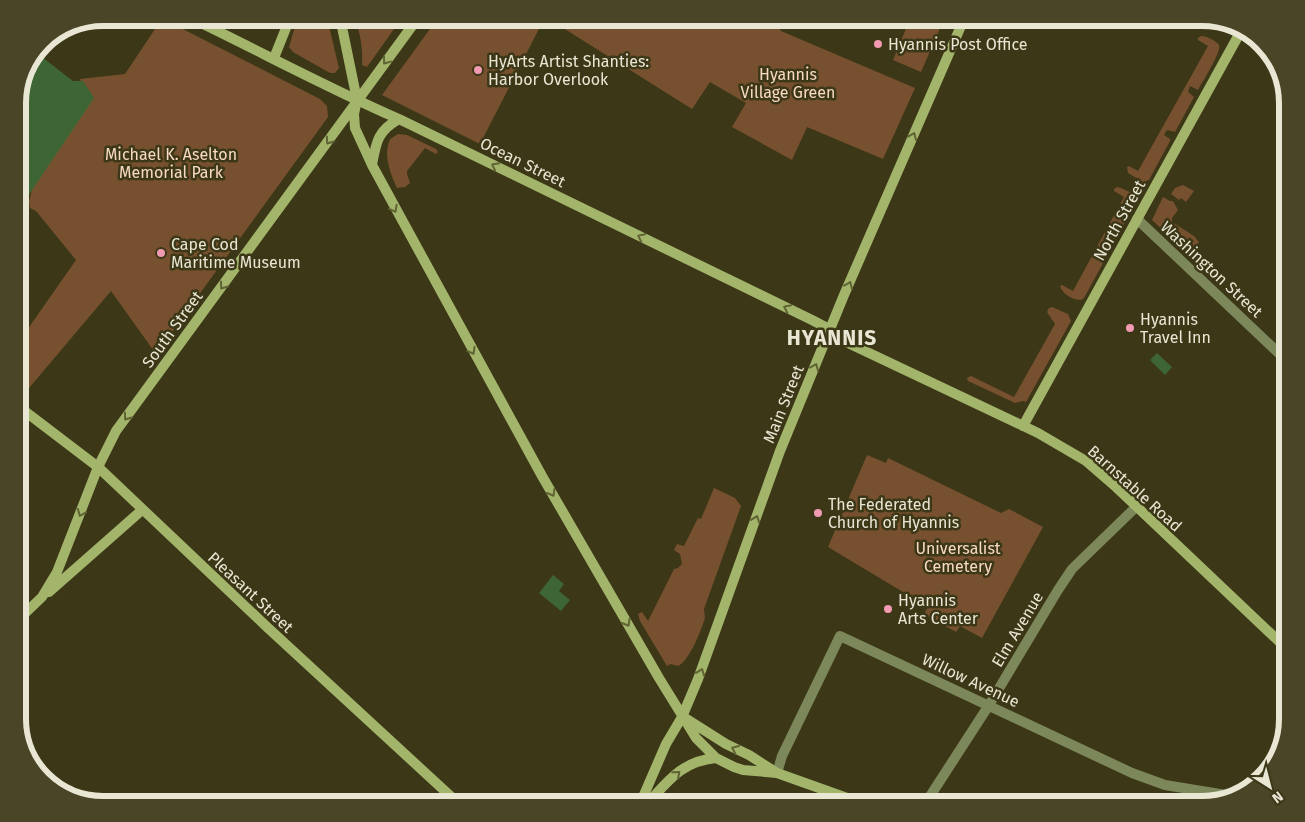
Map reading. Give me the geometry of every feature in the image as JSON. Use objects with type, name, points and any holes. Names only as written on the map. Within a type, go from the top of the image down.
[{"type":"main road","name":"Ocean Street","points":[[207,26],[831,330]]},
{"type":"main road","points":[[274,58],[287,26]]},
{"type":"main road","points":[[342,26],[357,100],[354,114],[355,128],[372,165],[452,315],[542,476],[682,717],[701,745],[716,758],[743,770],[777,773]]},
{"type":"main road","name":"South Street","points":[[26,612],[42,597],[57,572],[98,467],[116,432],[412,26]]},
{"type":"main road","name":"Main Street","points":[[643,796],[666,744],[682,717],[698,679],[780,451],[844,295],[961,26]]},
{"type":"main road","name":"North Street","points":[[1023,426],[1239,36]]},
{"type":"main road","points":[[372,165],[378,137],[388,126],[399,119]]},
{"type":"main road","name":"Barnstable Road","points":[[831,330],[848,343],[1023,426],[1086,461],[1278,640]]},
{"type":"main road","name":"Pleasant Street","points":[[26,412],[98,467],[450,796]]},
{"type":"main road","points":[[42,597],[142,510]]},
{"type":"main road","points":[[682,717],[777,773],[842,796]]},
{"type":"main road","points":[[654,796],[684,767],[701,760],[716,758]]},
{"type":"street","name":"Washington Street","points":[[1137,219],[1279,353]]},
{"type":"street","name":"Elm Avenue","points":[[930,796],[1072,570],[1136,507]]},
{"type":"street","name":"Willow Avenue","points":[[777,773],[782,756],[840,636],[1132,774],[1165,785],[1218,794]]},
{"type":"green space","name":"Michael K. Aselton Memorial Park","points":[[157,26],[177,26],[320,99],[327,106],[328,117],[156,354],[111,291],[26,392],[26,332],[76,260],[36,211],[30,208],[29,202],[32,189],[89,104],[80,79],[125,74]]},
{"type":"green space","points":[[295,26],[329,26],[339,68],[335,73],[330,73],[293,52],[289,47]]},
{"type":"green space","points":[[357,26],[396,26],[367,67],[362,65]]},
{"type":"green space","points":[[432,26],[540,26],[480,144],[382,95]]},
{"type":"green space","name":"Hyannis Village Green","points":[[560,26],[778,26],[781,31],[915,88],[883,159],[807,127],[792,160],[732,127],[746,103],[710,82],[692,109]]},
{"type":"green space","points":[[907,26],[941,26],[921,72],[893,60]]},
{"type":"green space","points":[[1201,36],[1218,43],[1218,54],[1198,90],[1190,86],[1188,92],[1194,97],[1175,132],[1167,130],[1164,135],[1170,141],[1149,180],[1143,182],[1128,173],[1127,167],[1129,166],[1138,171],[1208,46],[1198,40]]},
{"type":"green space","points":[[398,134],[407,135],[436,149],[438,152],[436,154],[425,148],[407,171],[410,183],[405,187],[397,188],[390,170],[387,151],[390,139]]},
{"type":"green space","points":[[1183,185],[1194,191],[1186,202],[1181,198],[1179,200],[1171,194],[1175,188]]},
{"type":"green space","points":[[1117,187],[1136,195],[1137,201],[1112,246],[1104,243],[1101,248],[1108,254],[1084,298],[1078,300],[1071,298],[1063,292],[1060,286],[1062,285],[1073,291],[1124,197],[1114,191]]},
{"type":"green space","points":[[1163,197],[1173,201],[1178,210],[1172,218],[1172,222],[1194,236],[1199,242],[1188,253],[1152,220]]},
{"type":"green space","points":[[1052,307],[1068,314],[1071,321],[1026,402],[1015,403],[968,381],[967,378],[971,376],[1014,397],[1055,324],[1047,312]]},
{"type":"green space","name":"Universalist Cemetery","points":[[867,455],[886,463],[888,458],[1001,513],[1009,509],[1043,527],[982,638],[960,626],[956,632],[924,614],[928,607],[828,547]]},
{"type":"green space","points":[[714,488],[735,498],[741,506],[704,609],[705,620],[697,639],[682,664],[667,666],[640,621],[638,614],[642,612],[648,621],[674,569],[682,564],[680,554],[674,550],[677,544],[684,546],[698,518],[701,519]]},
{"type":"shaded area","points":[[42,57],[73,81],[83,81],[94,98],[26,199],[26,98],[32,74],[39,60]]},
{"type":"shaded area","points":[[1157,353],[1172,367],[1165,375],[1150,360]]},
{"type":"shaded area","points":[[553,575],[564,584],[559,591],[570,600],[561,611],[539,593]]},
{"type":"place","name":"Hyannis Post Office","points":[[878,44]]},
{"type":"place","name":"HyArts Artist Shanties: Harbor Overlook","points":[[478,70]]},
{"type":"place","name":"Cape Cod Maritime Museum","points":[[161,253]]},
{"type":"place","name":"Hyannis Travel Inn","points":[[1130,328]]},
{"type":"place","name":"The Federated Church of Hyannis","points":[[818,513]]},
{"type":"place","name":"Hyannis Arts Center","points":[[888,609]]},
{"type":"district","name":"HYANNIS","points":[[832,338]]}]
